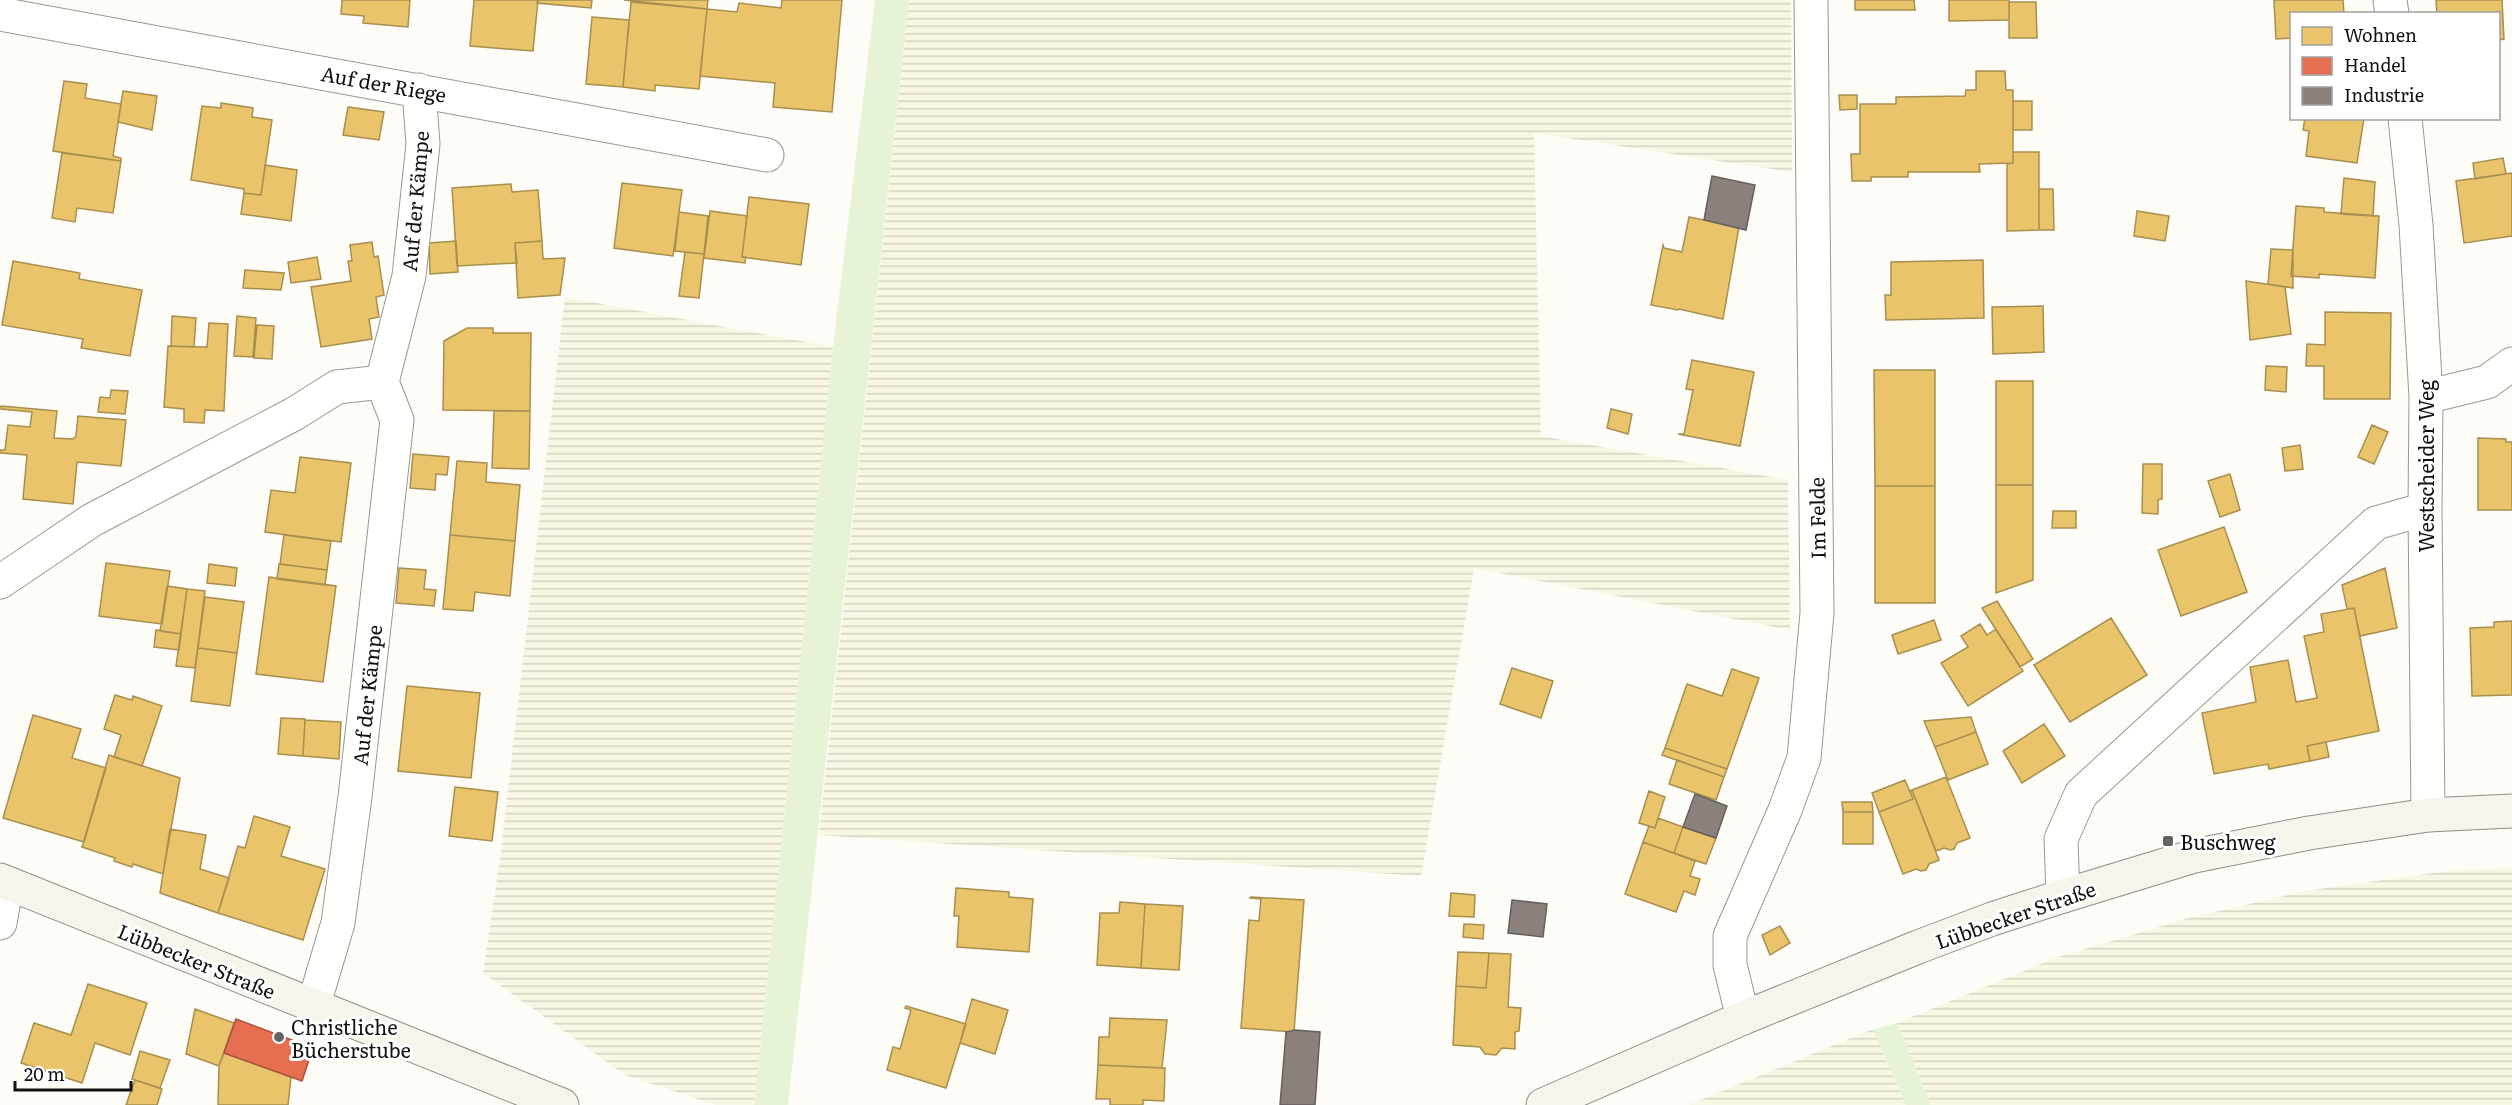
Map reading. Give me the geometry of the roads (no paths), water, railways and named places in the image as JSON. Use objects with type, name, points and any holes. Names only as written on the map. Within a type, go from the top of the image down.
[{"type":"main road","name":"Lübbecker Straße","points":[[1543,1105],[1743,1018],[1928,943],[2063,896],[2194,856],[2309,833],[2428,815],[2512,811]]},
{"type":"main road","name":"Lübbecker Straße","points":[[4,882],[548,1102]]},
{"type":"street","name":"Im Felde","points":[[1743,1018],[1730,965],[1730,936],[1785,810],[1804,758],[1817,613],[1811,0]]},
{"type":"street","name":"Auf der Riege","points":[[0,14],[767,155]]},
{"type":"street","name":"Auf der Kämpe","points":[[313,1007],[338,923],[355,797],[397,420],[381,382],[409,276],[423,144],[419,90]]},
{"type":"street","name":"Westscheider Weg","points":[[2404,120],[2416,225],[2426,397],[2428,815]]},
{"type":"street","points":[[2426,397],[2487,382],[2512,364]]},
{"type":"street","points":[[0,582],[92,520],[294,414],[337,387],[381,382]]},
{"type":"street","points":[[2063,896],[2061,839],[2081,794],[2376,523],[2425,509]]},
{"type":"street","points":[[0,923],[4,882]]},
{"type":"place","name":"Buschweg","points":[[2168,841]]},
{"type":"place","name":"Christliche Bücherstube","points":[[279,1037]]}]
